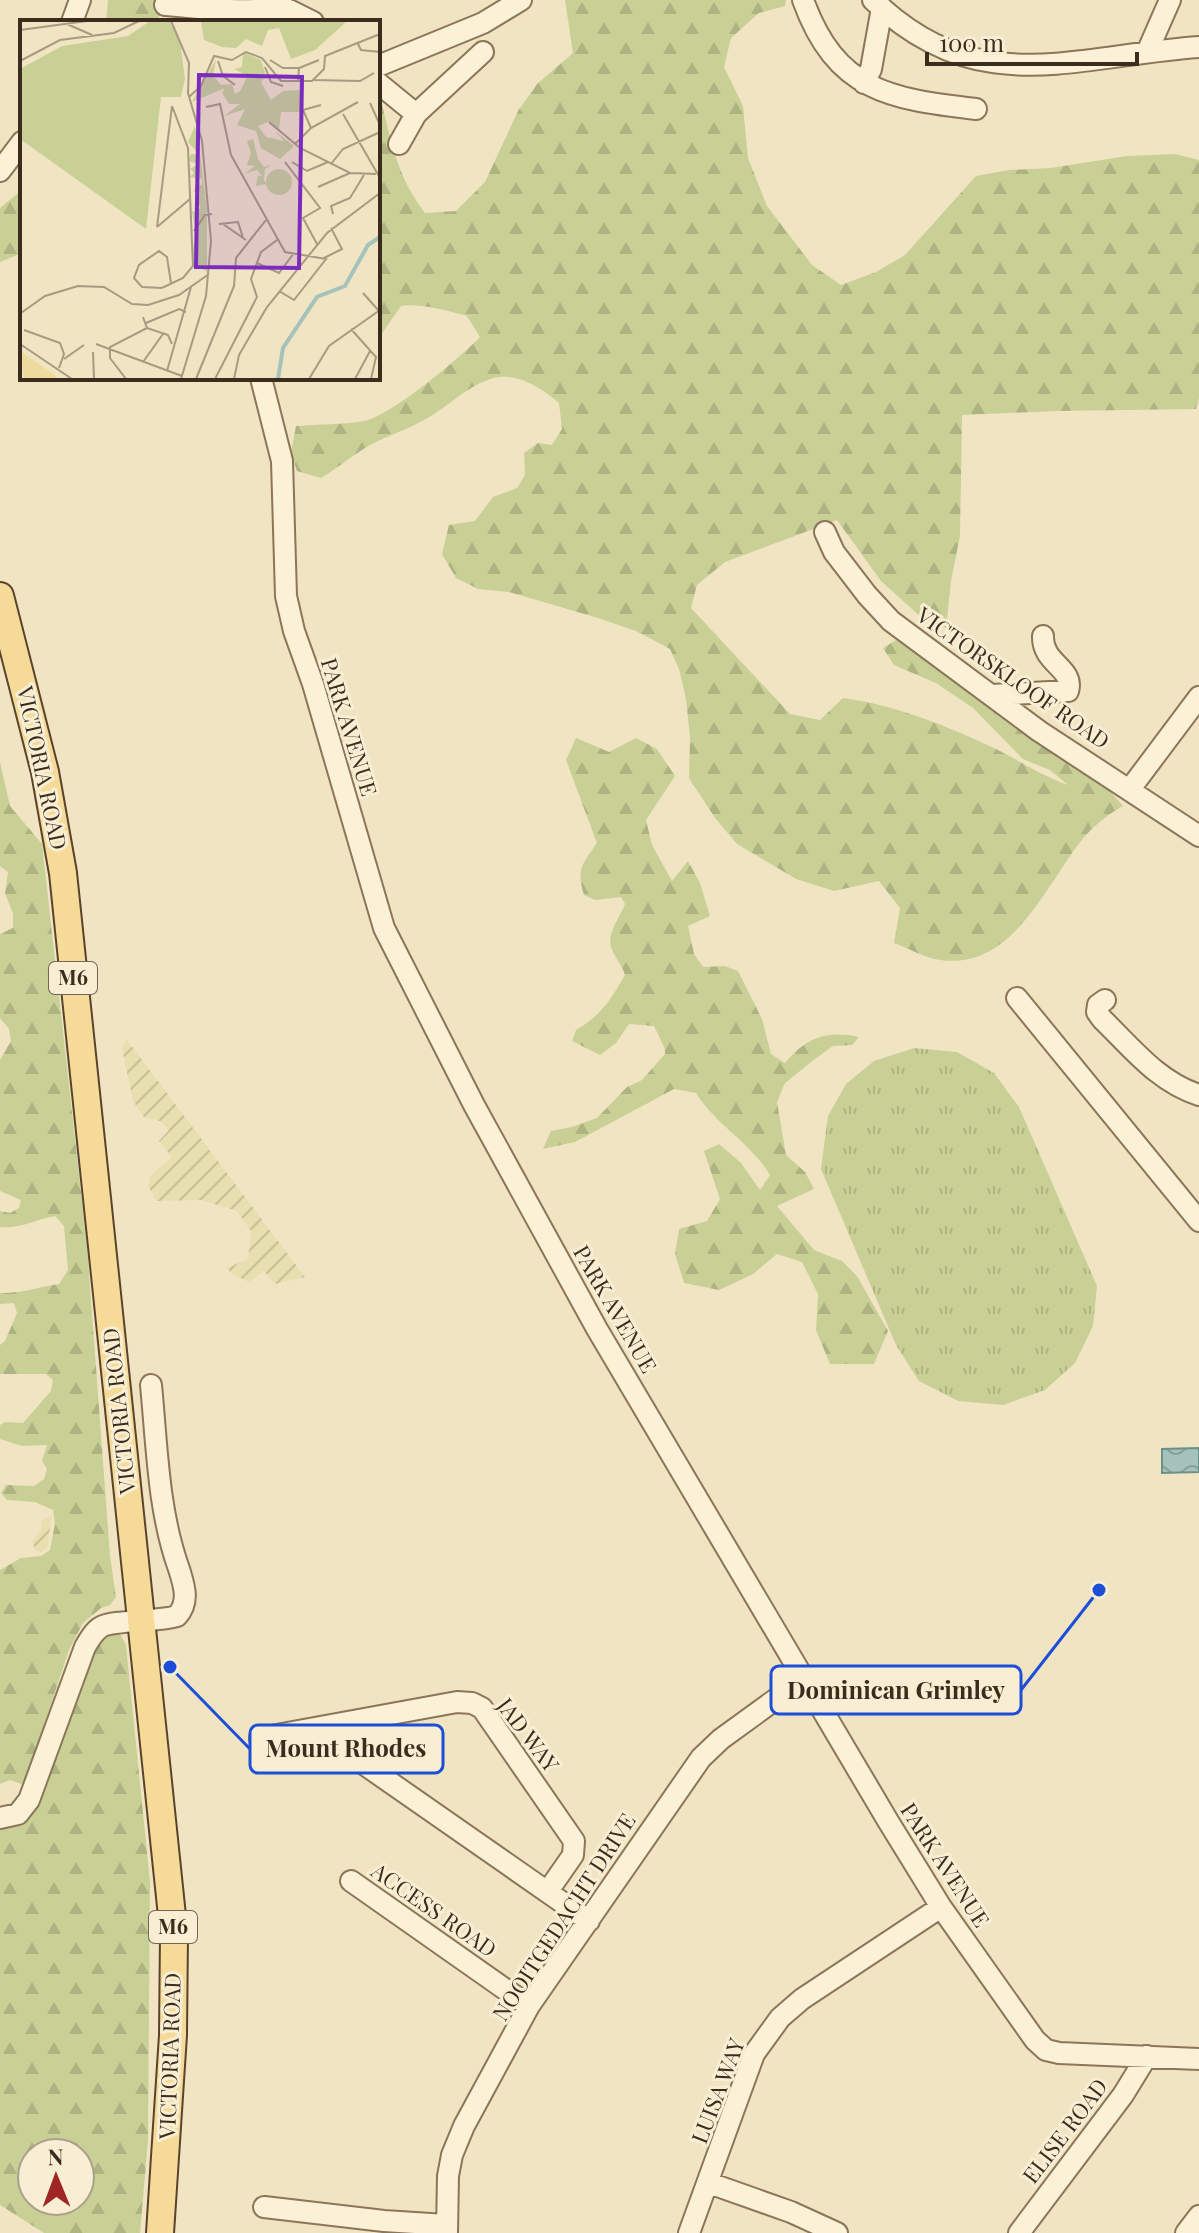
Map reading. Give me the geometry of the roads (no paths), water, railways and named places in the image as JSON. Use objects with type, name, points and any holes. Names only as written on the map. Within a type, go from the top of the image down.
[{"type":"main road","name":"VICTORIA ROAD","points":[[0,596],[45,772],[63,873],[159,1779],[174,1935],[173,2035],[160,2233]]},
{"type":"street","points":[[73,20],[80,0]]},
{"type":"street","points":[[380,65],[483,23],[521,0]]},
{"type":"street","points":[[803,0],[816,31],[831,55],[864,83],[918,101],[976,109]]},
{"type":"street","points":[[1148,50],[1170,0]]},
{"type":"street","points":[[165,5],[262,11],[282,4],[310,20]]},
{"type":"street","points":[[864,83],[871,69],[878,4]]},
{"type":"street","points":[[878,4],[925,40],[950,52],[1007,66],[1043,65],[1148,50],[1199,47]]},
{"type":"street","points":[[399,144],[416,114],[483,52]]},
{"type":"street","points":[[380,85],[416,114]]},
{"type":"street","points":[[0,171],[20,145]]},
{"type":"street","name":"PARK AVENUE","points":[[262,380],[282,461],[289,611],[384,928],[474,1105],[597,1329],[941,1907],[1042,2047],[1059,2053],[1199,2059]]},
{"type":"street","name":"VICTORSKLOOF ROAD","points":[[825,532],[834,552],[885,615],[1039,731],[1199,836]]},
{"type":"street","points":[[992,695],[1068,691],[1070,685],[1066,675],[1046,653],[1043,636]]},
{"type":"street","points":[[1130,789],[1199,697]]},
{"type":"street","points":[[1017,998],[1199,1221]]},
{"type":"street","points":[[1105,1000],[1098,1005],[1097,1012],[1102,1019],[1163,1078],[1180,1089],[1199,1095]]},
{"type":"street","points":[[0,1818],[18,1814],[29,1800],[91,1637],[100,1627],[141,1623],[182,1624],[184,1585],[169,1537],[151,1385]]},
{"type":"street","name":"NOOITGEDACHT DRIVE","points":[[446,2229],[452,2155],[464,2126],[529,2006],[707,1751],[805,1678]]},
{"type":"street","name":"JAD WAY","points":[[260,1738],[457,1702],[472,1703],[482,1708],[574,1841],[573,1855],[548,1891]]},
{"type":"street","points":[[315,1730],[589,1921]]},
{"type":"street","name":"ACCESS ROAD","points":[[351,1881],[529,2006]]},
{"type":"street","name":"LUISA WAY","points":[[689,2233],[754,2054],[766,2034],[802,1999],[941,1907]]},
{"type":"street","name":"ELISE ROAD","points":[[1019,2233],[1123,2095],[1147,2056]]},
{"type":"street","points":[[709,2183],[791,2212],[837,2233]]},
{"type":"street","points":[[264,2207],[446,2229]]},
{"type":"street","points":[[1186,2233],[1199,2216]]},
{"type":"water","points":[[1199,1448],[1199,1472],[1162,1473],[1162,1449]]},
{"type":"place","name":"Dominican Grimley","points":[[1099,1590]]},
{"type":"place","name":"Mount Rhodes","points":[[170,1667]]}]
